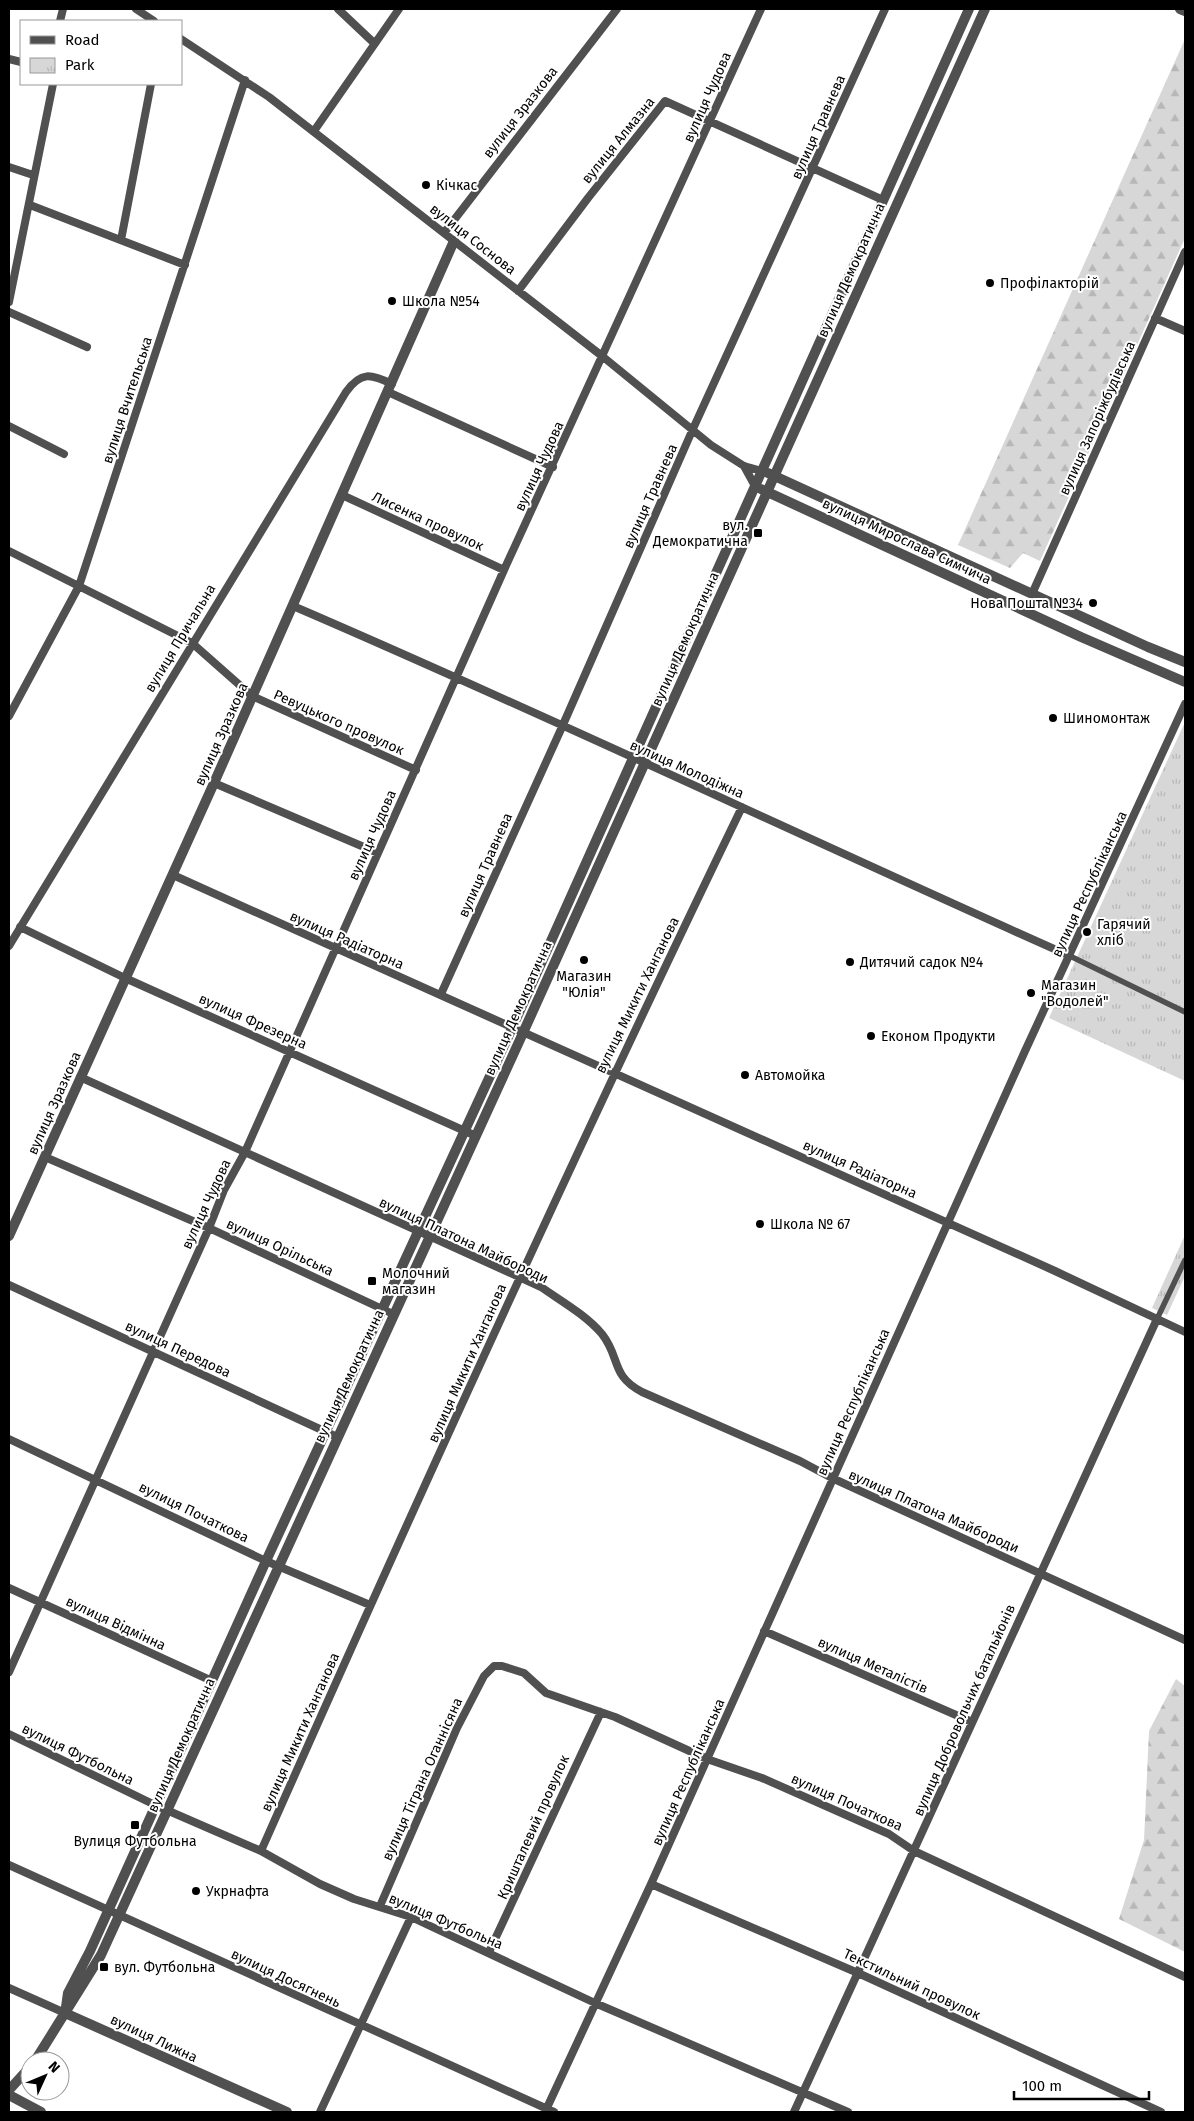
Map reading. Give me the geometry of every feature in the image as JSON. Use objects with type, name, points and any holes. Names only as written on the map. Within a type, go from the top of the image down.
[{"type":"street","points":[[136,9],[152,20]]},
{"type":"street","points":[[338,9],[374,43]]},
{"type":"street","points":[[314,131],[399,9]]},
{"type":"street","name":"вулиця Зразкова","points":[[444,233],[617,9]]},
{"type":"street","name":"вулиця Чудова","points":[[9,1672],[209,1228],[224,1190],[245,1152],[504,570],[553,467],[761,9]]},
{"type":"street","name":"вулиця Травнева","points":[[440,994],[562,727],[692,431],[814,168],[885,9]]},
{"type":"street","name":"вулиця Демократична","points":[[64,2013],[68,1993],[108,1911],[266,1560],[465,1130],[969,9]]},
{"type":"street","name":"вулиця Демократична","points":[[41,2051],[101,1955],[524,1031],[985,9]]},
{"type":"street","points":[[1180,9],[1185,11]]},
{"type":"street","name":"вулиця Соснова","points":[[182,40],[245,80],[314,131],[602,356],[692,431],[744,466]]},
{"type":"street","name":"вулиця Вчительська","points":[[9,716],[79,586],[245,80]]},
{"type":"street","points":[[9,302],[30,205],[33,174],[53,85]]},
{"type":"street","points":[[121,240],[151,85]]},
{"type":"street","name":"вулиця Алмазна","points":[[518,291],[662,103],[667,101],[710,119],[883,200]]},
{"type":"street","points":[[9,167],[33,174]]},
{"type":"street","points":[[30,205],[185,265]]},
{"type":"street","name":"вулиця Зразкова","points":[[9,1236],[173,875],[454,242]]},
{"type":"street","name":"вулиця Запоріжбудівська","points":[[1032,594],[1185,252]]},
{"type":"street","points":[[9,312],[86,347]]},
{"type":"street","points":[[1155,318],[1185,331]]},
{"type":"street","name":"вулиця Причальна","points":[[9,946],[351,384],[365,376],[374,376],[390,388],[553,467]]},
{"type":"street","points":[[9,426],[64,454]]},
{"type":"street","points":[[744,466],[762,471]]},
{"type":"street","points":[[744,466],[755,486]]},
{"type":"street","name":"вулиця Мирослава Симчича","points":[[762,471],[1185,662]]},
{"type":"street","name":"вулиця Мирослава Симчича","points":[[755,486],[1081,637],[1185,682]]},
{"type":"street","name":"Лисенка провулок","points":[[342,495],[504,570]]},
{"type":"street","name":"Ревуцького провулок","points":[[9,551],[192,643],[252,696],[416,770]]},
{"type":"street","name":"вулиця Молодіжна","points":[[293,606],[458,677],[562,727],[1070,956]]},
{"type":"street","name":"вулиця Республіканська","points":[[549,2111],[595,2002],[708,1759],[764,1631],[817,1518],[832,1478],[1185,704]]},
{"type":"street","points":[[214,783],[378,853]]},
{"type":"street","name":"вулиця Микити Ханганова","points":[[261,1851],[370,1605],[519,1278],[614,1073],[742,807]]},
{"type":"street","name":"вулиця Радіаторна","points":[[173,875],[335,949],[524,1031],[1055,1271],[1185,1332]]},
{"type":"street","name":"вулиця Фрезерна","points":[[20,927],[125,978],[476,1136]]},
{"type":"street","points":[[1070,956],[1185,1012]]},
{"type":"street","name":"вулиця Платона Майбороди","points":[[80,1077],[541,1287],[596,1327],[609,1343],[620,1374],[628,1384],[800,1461],[832,1478],[1185,1640]]},
{"type":"street","name":"вулиця Орільська","points":[[45,1157],[209,1228],[394,1314]]},
{"type":"street","points":[[1157,1319],[1185,1260]]},
{"type":"street","name":"вулиця Передова","points":[[9,1285],[153,1350],[337,1437]]},
{"type":"street","name":"вулиця Добровольчих батальйонів","points":[[794,2112],[1157,1319]]},
{"type":"street","name":"вулиця Початкова","points":[[9,1439],[266,1560],[370,1605]]},
{"type":"street","name":"вулиця Відмінна","points":[[9,1588],[212,1681]]},
{"type":"street","name":"вулиця Металістів","points":[[764,1631],[972,1722]]},
{"type":"street","name":"вулиця Початкова","points":[[494,1666],[502,1666],[524,1673],[546,1693],[601,1712],[708,1759],[762,1778],[889,1834],[914,1851],[1185,1977]]},
{"type":"street","name":"вулиця Тіграна Оганнісяна","points":[[380,1906],[457,1728],[484,1676],[494,1666]]},
{"type":"street","name":"Кришталевий провулок","points":[[489,1952],[601,1712]]},
{"type":"street","name":"вулиця Футбольна","points":[[9,1734],[155,1805],[261,1851],[320,1884],[354,1899],[411,1917],[595,2002],[848,2112]]},
{"type":"street","name":"вулиця Досягнень","points":[[9,1866],[284,1989],[359,2026],[549,2111]]},
{"type":"street","name":"Текстильний провулок","points":[[651,1884],[858,1973],[1161,2112]]},
{"type":"street","points":[[320,2112],[411,1917]]},
{"type":"street","name":"вулиця Лижна","points":[[9,1988],[287,2112]]},
{"type":"street","points":[[9,2090],[20,2078]]},
{"type":"street","points":[[9,2095],[41,2112]]},
{"type":"green space","points":[[1185,39],[1185,238],[1040,561],[1023,553],[1010,568],[958,545]]},
{"type":"green space","points":[[1185,722],[1185,1081],[1049,1018]]},
{"type":"green space","points":[[1185,1235],[1185,1276],[1167,1315],[1152,1308]]},
{"type":"green space","points":[[1176,1679],[1185,1686],[1185,1952],[1119,1919],[1144,1840],[1149,1731]]},
{"type":"place","name":"Кічкас","points":[[426,185]]},
{"type":"place","name":"Профілакторій","points":[[990,283]]},
{"type":"place","name":"Школа №54","points":[[392,301]]},
{"type":"place","name":"вул. Демократична","points":[[758,533]]},
{"type":"place","name":"Нова Пошта №34","points":[[1093,603]]},
{"type":"place","name":"Шиномонтаж","points":[[1053,718]]},
{"type":"place","name":"Гарячий хліб","points":[[1087,932]]},
{"type":"place","name":"Магазин \"Юлія\"","points":[[584,960]]},
{"type":"place","name":"Дитячий садок №4","points":[[850,962]]},
{"type":"place","name":"Магазин \"Водолей\"","points":[[1031,993]]},
{"type":"place","name":"Економ Продукти","points":[[871,1036]]},
{"type":"place","name":"Автомойка","points":[[745,1075]]},
{"type":"place","name":"Школа № 67","points":[[760,1224]]},
{"type":"place","name":"Молочний магазин","points":[[372,1281]]},
{"type":"place","name":"Вулиця Футбольна","points":[[135,1825]]},
{"type":"place","name":"Укрнафта","points":[[196,1891]]},
{"type":"place","name":"вул. Футбольна","points":[[104,1967]]}]
